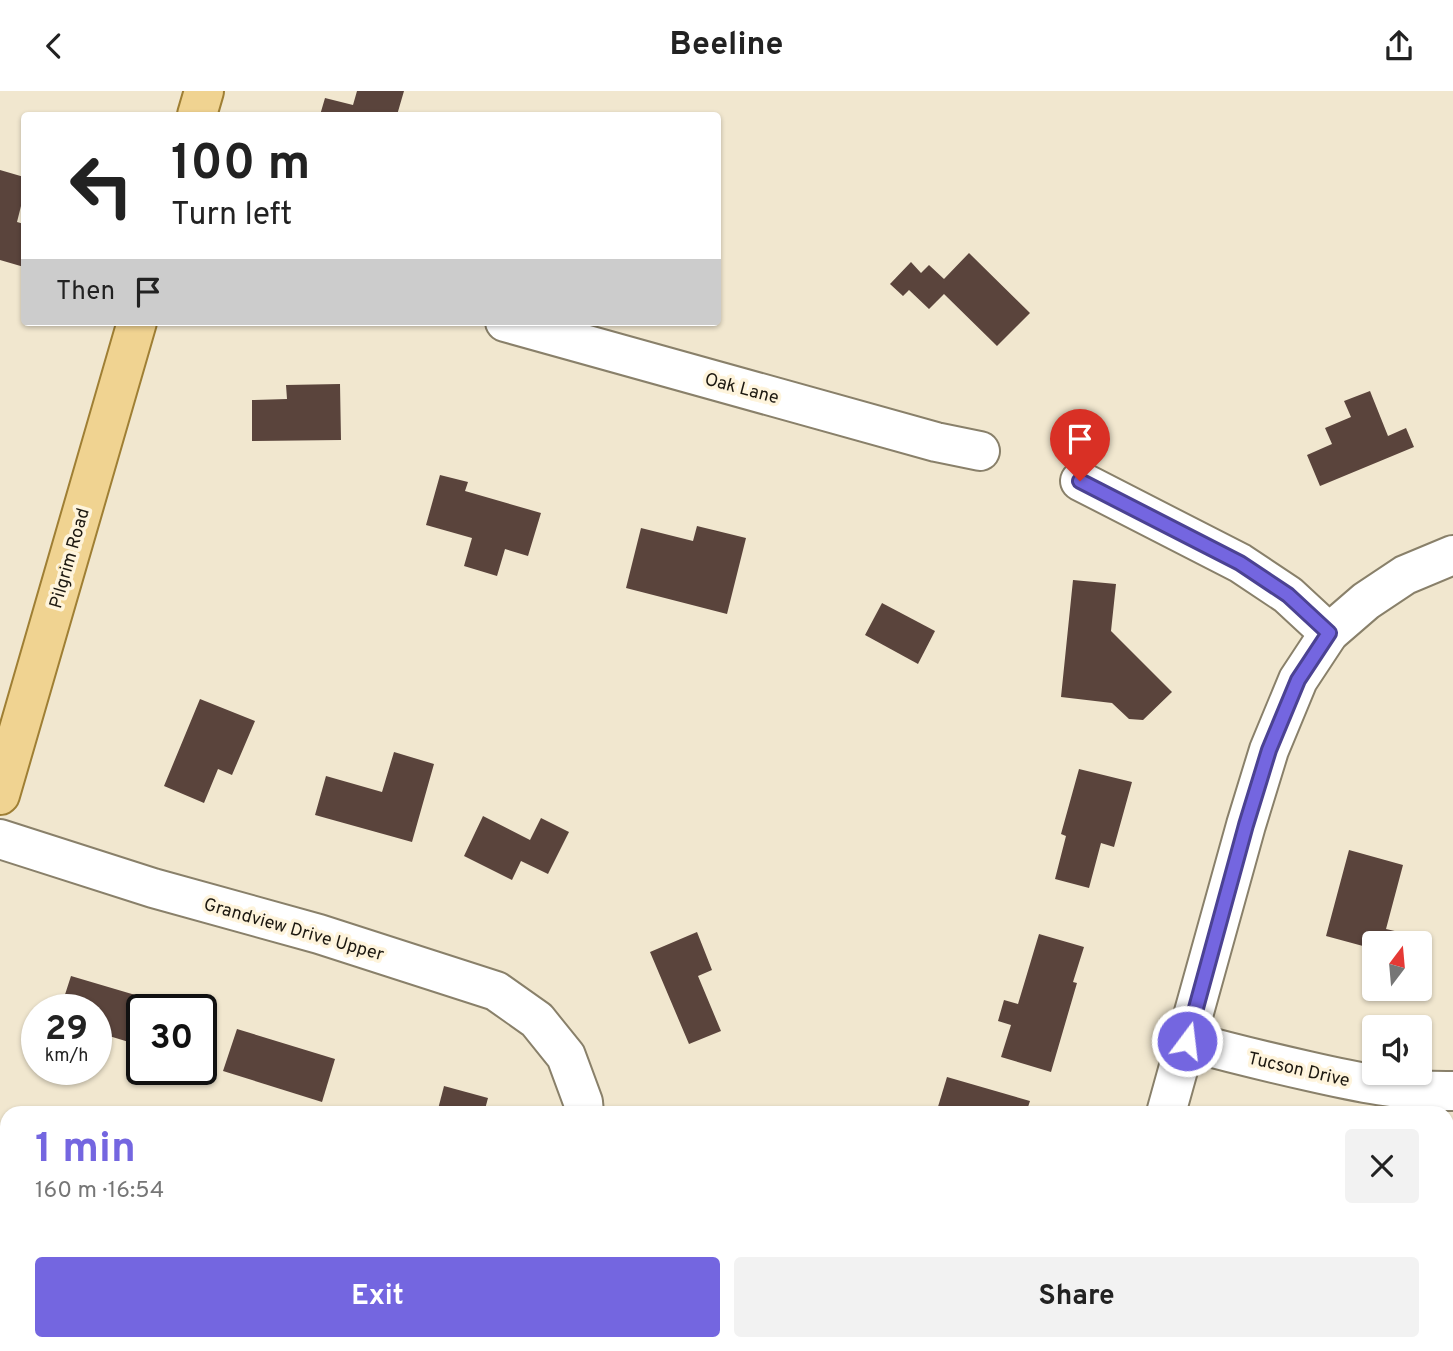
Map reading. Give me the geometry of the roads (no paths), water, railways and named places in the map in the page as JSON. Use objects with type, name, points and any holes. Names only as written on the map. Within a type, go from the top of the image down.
[{"type":"main road","points":[[198,112],[204,91]]},
{"type":"main road","name":"Pilgrim Road","points":[[0,795],[136,326]]},
{"type":"street","name":"Oak Lane","points":[[519,326],[936,442],[980,451]]},
{"type":"street","points":[[1080,481],[1240,563],[1288,595],[1329,633]]},
{"type":"street","points":[[1168,1106],[1246,825],[1269,750],[1298,680],[1329,633],[1366,601],[1405,575],[1453,555]]},
{"type":"street","name":"Grandview Drive Upper","points":[[0,839],[153,888],[319,934],[496,991],[537,1020],[566,1056],[583,1106]]},
{"type":"street","name":"Tucson Drive","points":[[1187,1041],[1368,1084],[1427,1091],[1453,1091]]}]
